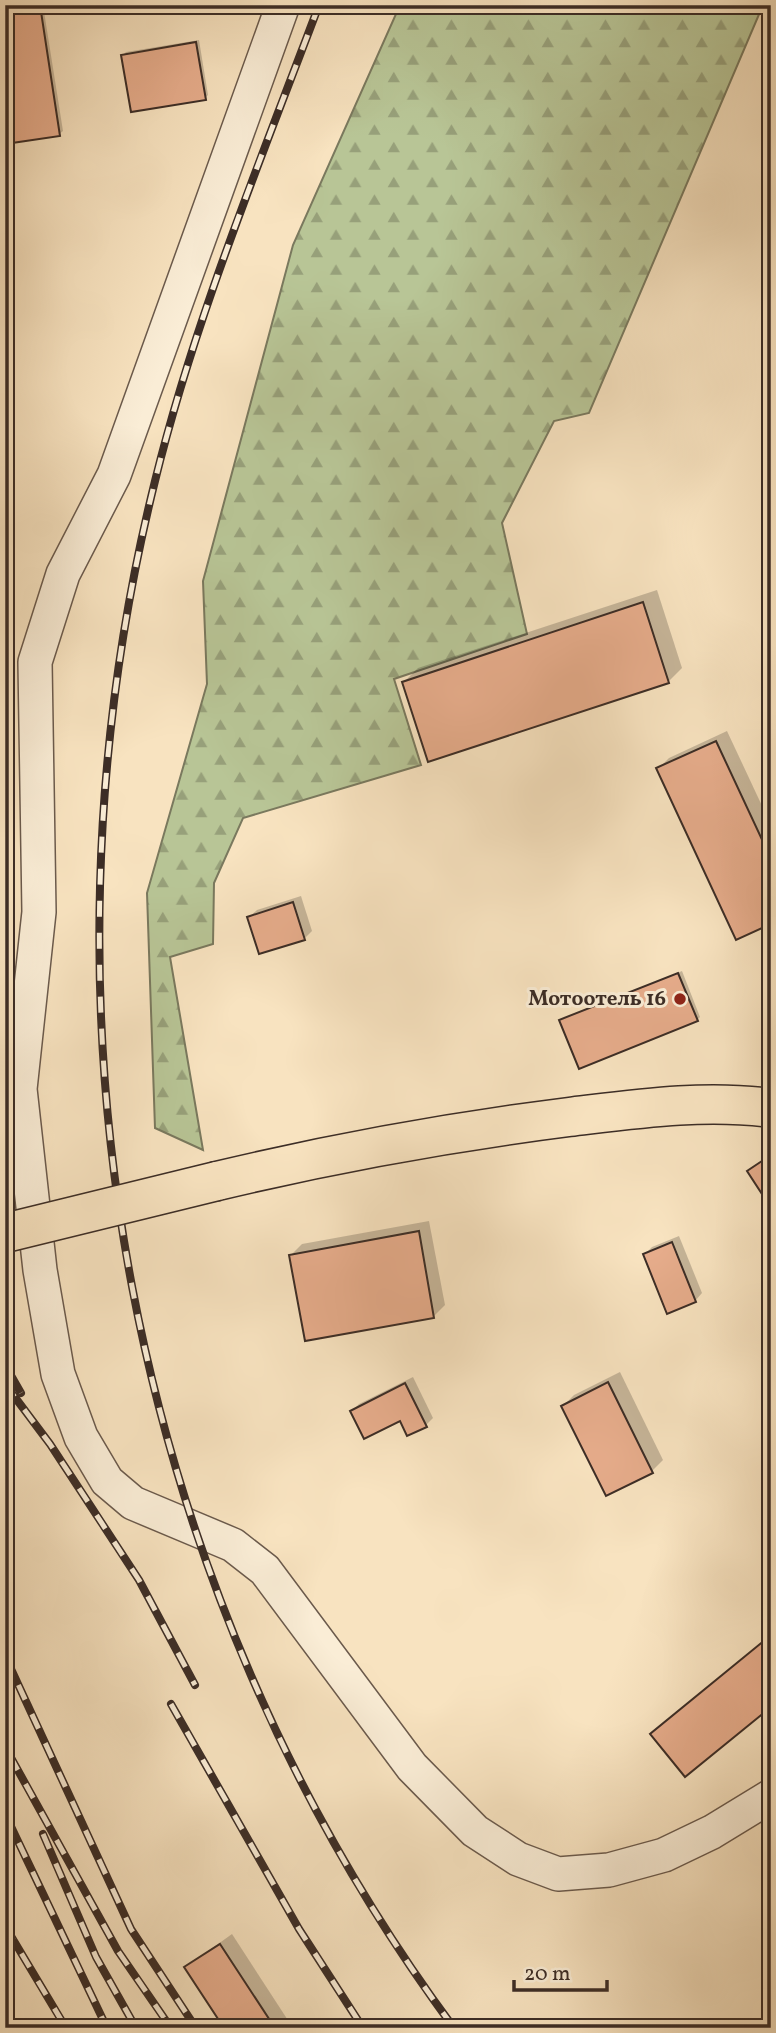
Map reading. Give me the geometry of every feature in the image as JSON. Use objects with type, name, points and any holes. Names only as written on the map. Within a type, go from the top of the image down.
[{"type":"main road","points":[[5,1233],[217,1181],[406,1140],[670,1105],[747,1105],[771,1108]]},
{"type":"street","points":[[283,5],[114,475],[63,574],[35,662],[39,912],[20,1089],[40,1270],[58,1374],[81,1437],[107,1481],[132,1503],[233,1545],[265,1570],[412,1767],[475,1831],[518,1859],[558,1874],[609,1870],[664,1855],[712,1832],[771,1796]]},
{"type":"green space","points":[[400,5],[763,5],[589,413],[554,421],[502,523],[527,634],[394,679],[421,765],[243,818],[214,883],[213,944],[170,957],[203,1150],[155,1128],[147,893],[207,684],[203,581],[293,245]]},
{"type":"building","points":[[5,5],[40,5],[60,136],[5,144]]},
{"type":"building","points":[[196,42],[206,100],[131,112],[121,55]]},
{"type":"building","points":[[643,602],[669,683],[428,762],[402,682]]},
{"type":"building","points":[[716,741],[771,859],[771,924],[736,940],[656,768]]},
{"type":"building","points":[[293,902],[305,940],[259,954],[247,917]]},
{"type":"building","points":[[678,973],[698,1021],[579,1069],[559,1020]]},
{"type":"building","points":[[771,1155],[771,1208],[747,1171]]},
{"type":"building","points":[[419,1231],[434,1318],[305,1341],[289,1255]]},
{"type":"building","points":[[672,1242],[696,1302],[667,1314],[643,1254]]},
{"type":"building","points":[[608,1382],[653,1473],[606,1496],[561,1406]]},
{"type":"building","points":[[405,1383],[427,1427],[407,1436],[400,1421],[364,1439],[350,1411]]},
{"type":"building","points":[[771,1635],[771,1707],[685,1777],[650,1734]]},
{"type":"building","points":[[220,1944],[275,2028],[224,2028],[184,1967]]},
{"type":"railway","points":[[319,5],[209,300],[171,420],[155,481],[117,682],[100,885],[105,1088],[132,1288],[181,1485],[251,1675],[342,1857],[454,2028]]},
{"type":"railway","points":[[5,1365],[21,1393]]},
{"type":"railway","points":[[5,1384],[50,1444],[139,1580],[195,1685]]},
{"type":"railway","points":[[5,1656],[131,1929],[196,2028]]},
{"type":"railway","points":[[171,1704],[299,1929],[363,2028]]},
{"type":"railway","points":[[10,1756],[118,1951],[171,2028]]},
{"type":"railway","points":[[5,1814],[107,2028]]},
{"type":"railway","points":[[43,1834],[96,1957],[136,2028]]},
{"type":"railway","points":[[5,1926],[66,2028]]},
{"type":"place","name":"Мотоотель 16","points":[[680,999]]}]
